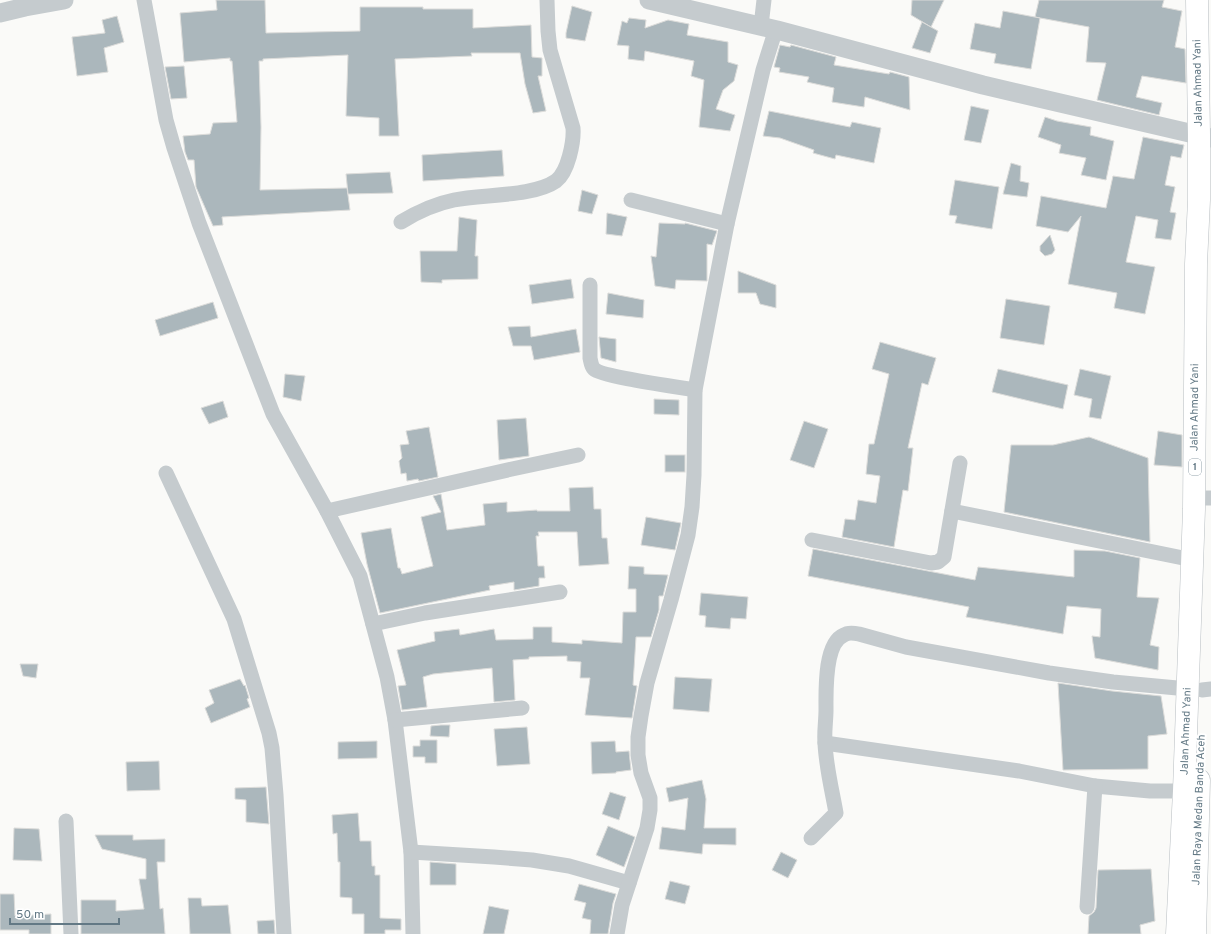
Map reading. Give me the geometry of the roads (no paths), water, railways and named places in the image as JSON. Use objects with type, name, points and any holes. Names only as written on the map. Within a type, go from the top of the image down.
[{"type":"main road","name":"Jalan Ahmad Yani","points":[[1178,934],[1200,689],[1193,560],[1196,264],[1199,200],[1205,136],[1197,0]]},
{"type":"main road","name":"1","points":[[1200,689],[1209,498],[1211,301]]},
{"type":"main road","name":"Jalan Raya Medan Banda Aceh","points":[[1192,790],[1195,934]]},
{"type":"street","points":[[0,13],[64,0]]},
{"type":"street","points":[[144,0],[166,120],[199,223],[273,414],[327,511],[360,576],[387,677],[395,720],[411,852],[413,934]]},
{"type":"street","points":[[401,222],[422,210],[455,200],[522,191],[540,187],[556,181],[564,173],[574,139],[573,128],[550,50],[547,0]]},
{"type":"street","points":[[649,0],[769,28],[983,85],[1205,136]]},
{"type":"street","points":[[617,934],[622,905],[647,828],[650,810],[650,798],[641,773],[638,755],[641,716],[647,683],[688,535],[694,475],[695,390],[727,224],[763,70],[774,35],[769,28],[764,0]]},
{"type":"street","points":[[631,200],[727,224]]},
{"type":"street","points":[[590,285],[590,358],[591,366],[595,370],[608,375],[695,390]]},
{"type":"street","points":[[327,511],[578,455]]},
{"type":"street","points":[[812,540],[931,563],[938,562],[944,557],[960,463]]},
{"type":"street","points":[[166,474],[234,619],[269,733],[272,748],[276,795],[284,934]]},
{"type":"street","points":[[952,511],[1193,560]]},
{"type":"street","points":[[373,624],[425,613],[560,592]]},
{"type":"street","points":[[811,838],[836,813],[825,743],[825,690],[828,665],[832,649],[838,639],[843,635],[852,633],[906,647],[1049,674],[1114,682],[1200,689]]},
{"type":"street","points":[[395,720],[522,708]]},
{"type":"street","points":[[825,743],[1019,771],[1095,786],[1150,791],[1192,790]]},
{"type":"street","points":[[1087,908],[1095,786]]},
{"type":"street","points":[[66,821],[71,934]]},
{"type":"street","points":[[411,852],[532,860],[569,866],[630,883]]}]
